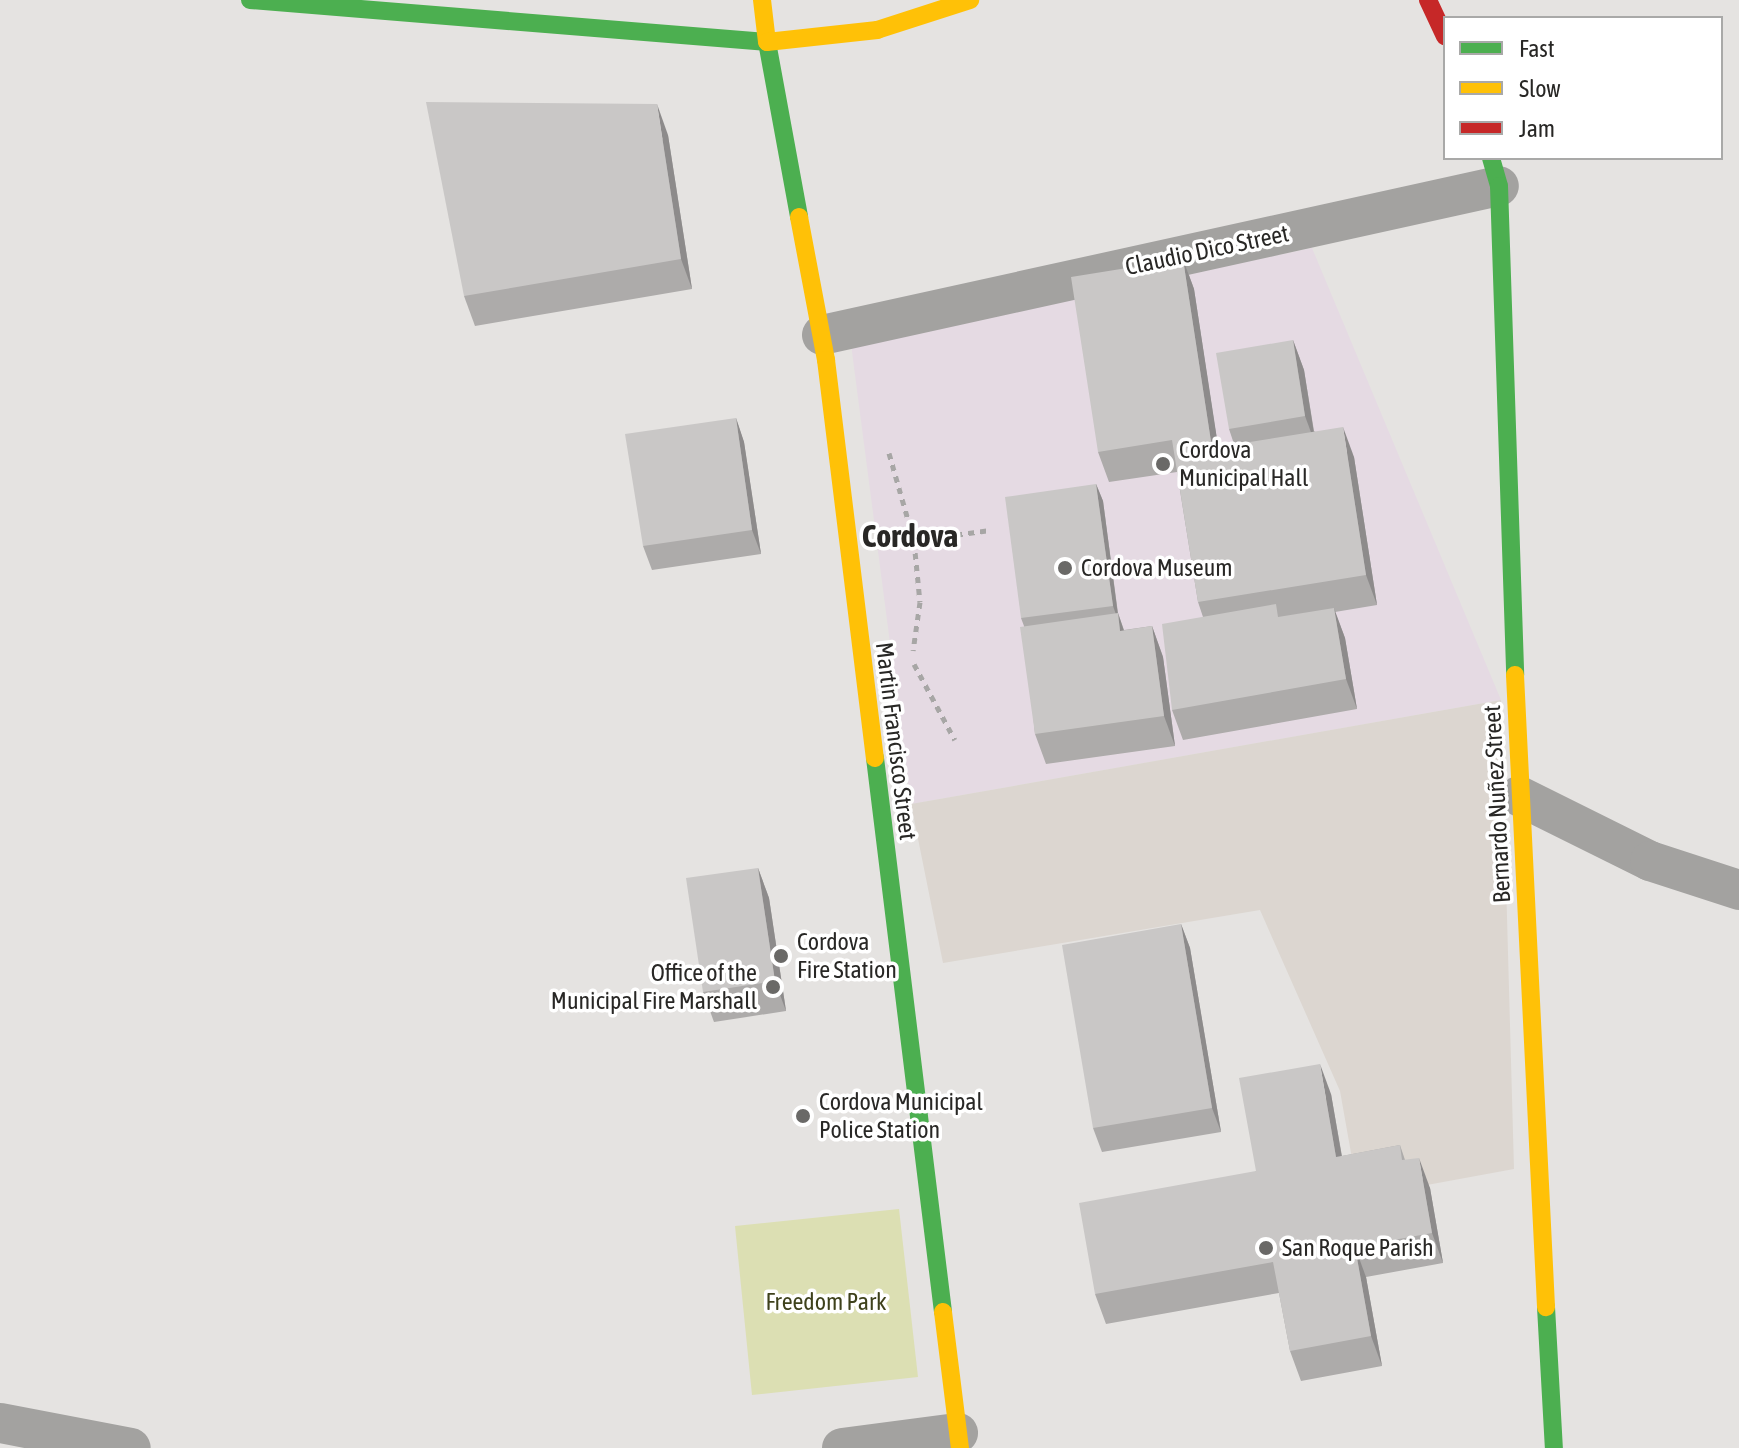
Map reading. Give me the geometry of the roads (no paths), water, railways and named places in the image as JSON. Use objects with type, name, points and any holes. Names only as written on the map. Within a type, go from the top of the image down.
[{"type":"street","points":[[250,0],[767,42],[877,30],[970,0]]},
{"type":"street","name":"Martin Francisco Street","points":[[762,0],[767,42],[822,335],[959,1441]]},
{"type":"street","points":[[1428,0],[1443,32]]},
{"type":"street","name":"Claudio Dico Street","points":[[822,335],[1495,172]]},
{"type":"street","name":"Bernardo Nuñez Street","points":[[1495,172],[1519,796],[1554,1448]]},
{"type":"street","points":[[1519,796],[1650,861],[1739,890]]},
{"type":"street","points":[[0,1423],[131,1448]]},
{"type":"street","points":[[842,1448],[959,1441]]},
{"type":"place","name":"Cordova Municipal Hall","points":[[1163,464]]},
{"type":"place","name":"Cordova Museum","points":[[1065,568]]},
{"type":"place","name":"Cordova Fire Station","points":[[781,956]]},
{"type":"place","name":"Office of the Municipal Fire Marshall","points":[[773,987]]},
{"type":"place","name":"Cordova Municipal Police Station","points":[[803,1116]]},
{"type":"place","name":"San Roque Parish","points":[[1266,1248]]},
{"type":"district","name":"Cordova","points":[[910,536]]},
{"type":"park label","name":"Freedom Park","points":[[826,1302]]}]
